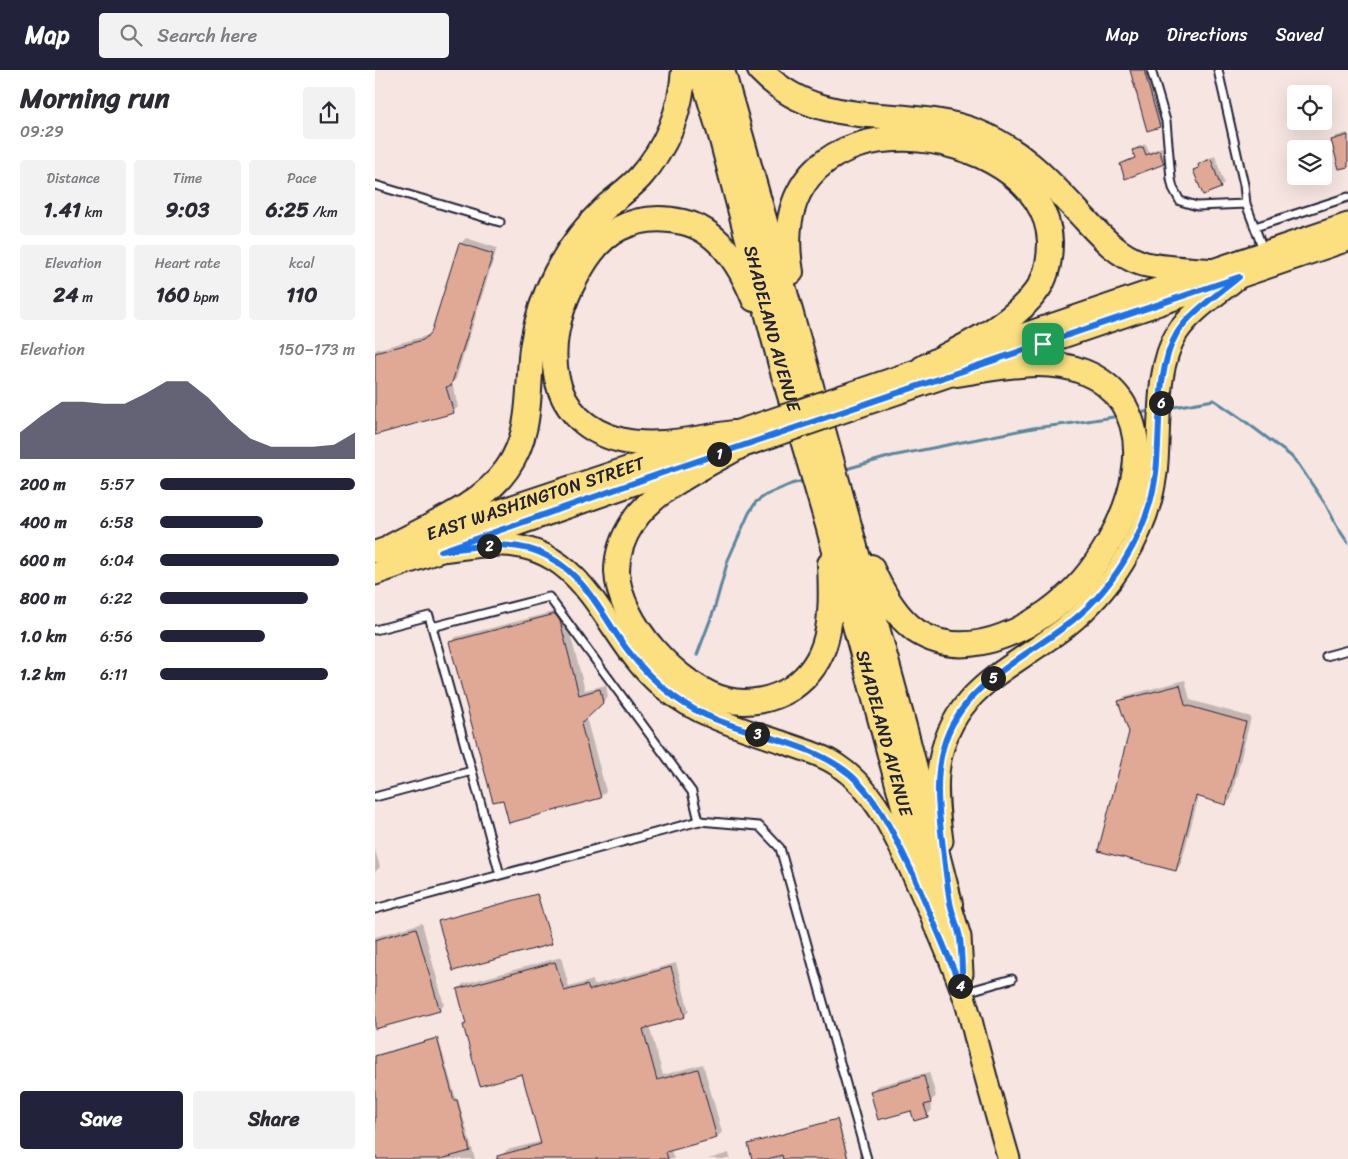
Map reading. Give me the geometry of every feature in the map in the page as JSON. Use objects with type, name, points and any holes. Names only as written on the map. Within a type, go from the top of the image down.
[{"type":"highway","points":[[384,549],[481,497],[501,477],[516,455],[523,438],[528,415],[532,352],[536,326],[549,286],[569,250],[585,229],[607,206],[640,177],[662,146],[677,112],[684,70]]},
{"type":"highway","name":"SHADELAND AVENUE","points":[[701,70],[721,136],[781,365],[837,519],[950,904]]},
{"type":"highway","name":"SHADELAND AVENUE","points":[[722,70],[800,346],[837,519],[936,925]]},
{"type":"highway","points":[[760,70],[790,94],[819,107],[849,113],[926,119],[977,132],[1006,146],[1032,164],[1106,242],[1123,254],[1142,264],[1209,270]]},
{"type":"highway","points":[[800,346],[788,246],[792,213],[803,186],[824,161],[844,149],[860,143],[897,138],[935,142],[961,148],[985,158],[1023,184],[1043,211],[1048,226],[1050,249],[1049,263],[1042,282],[1032,298],[1022,308],[1005,322],[987,333],[923,368]]},
{"type":"highway","points":[[737,440],[657,442],[621,440],[601,432],[588,424],[571,408],[561,392],[556,378],[554,365],[555,342],[561,311],[569,291],[591,253],[606,238],[621,228],[645,219],[658,218],[687,222],[707,233],[723,247],[744,279],[781,365]]},
{"type":"highway","points":[[837,519],[881,589],[906,622],[917,631],[945,643],[963,645],[987,642],[1014,632],[1052,609],[1074,590],[1106,549],[1128,499],[1137,449],[1129,416],[1119,398],[1108,386],[1084,371],[1062,366],[1044,365],[1017,366],[957,374]]},
{"type":"highway","points":[[737,440],[662,492],[633,520],[623,540],[617,570],[622,596],[639,629],[669,665],[692,683],[715,696],[737,702],[769,699],[785,692],[798,683],[816,664],[827,635],[830,581],[837,519]]},
{"type":"main road","name":"EAST WASHINGTON STREET","points":[[845,403],[923,368],[1348,224]]},
{"type":"main road","name":"EAST WASHINGTON STREET","points":[[375,574],[767,429],[845,403],[957,374],[1348,240]]},
{"type":"main road","points":[[950,904],[937,788],[941,756],[949,731],[959,713],[980,688],[1078,616],[1101,593],[1123,564],[1142,526],[1154,486],[1163,373],[1168,352],[1177,333],[1190,318],[1239,277]]},
{"type":"main road","name":"EAST WASHINGTON STREET","points":[[384,549],[737,440]]},
{"type":"main road","points":[[441,551],[500,545],[526,548],[550,557],[567,568],[582,583],[635,660],[650,676],[679,700],[701,713],[726,724],[813,752],[845,770],[867,792],[882,815],[902,851],[936,925]]},
{"type":"main road","name":"SHADELAND AVENUE","points":[[950,904],[959,937],[963,992]]},
{"type":"main road","name":"SHADELAND AVENUE","points":[[936,925],[963,992]]},
{"type":"main road","points":[[963,992],[1009,1159]]},
{"type":"lane","points":[[1151,70],[1166,121],[1171,179],[1173,188],[1180,201],[1197,206],[1246,204]]},
{"type":"lane","points":[[1218,70],[1244,185],[1246,204],[1264,252]]},
{"type":"lane","points":[[375,186],[499,222]]},
{"type":"lane","points":[[1255,228],[1348,196]]},
{"type":"lane","points":[[432,627],[549,597],[693,792],[699,821]]},
{"type":"lane","points":[[375,630],[429,616],[500,875]]},
{"type":"lane","points":[[1325,656],[1348,650]]},
{"type":"lane","points":[[375,797],[472,771]]},
{"type":"lane","points":[[375,909],[699,821],[759,826],[780,848],[867,1159]]},
{"type":"lane","points":[[963,992],[1012,979]]},
{"type":"building","points":[[1130,70],[1144,70],[1160,127],[1147,131]]},
{"type":"building","points":[[1348,135],[1348,167],[1339,169],[1331,140]]},
{"type":"building","points":[[1143,147],[1146,155],[1159,150],[1164,164],[1125,179],[1120,164],[1135,158],[1132,150]]},
{"type":"building","points":[[1211,159],[1221,188],[1203,195],[1193,170],[1199,168],[1198,164]]},
{"type":"building","points":[[459,243],[493,254],[451,386],[446,387],[454,413],[375,435],[375,353],[423,340],[431,333]]},
{"type":"building","points":[[555,614],[560,621],[579,695],[600,689],[603,703],[581,724],[601,798],[509,823],[503,800],[493,802],[449,642]]},
{"type":"building","points":[[1180,685],[1185,705],[1246,722],[1226,805],[1196,796],[1176,871],[1098,851],[1129,732],[1118,701]]},
{"type":"building","points":[[537,894],[552,944],[453,971],[438,921]]},
{"type":"building","points":[[416,928],[440,1011],[375,1029],[375,940]]},
{"type":"building","points":[[555,962],[564,991],[587,985],[589,990],[671,967],[685,1017],[643,1029],[657,1080],[698,1069],[717,1138],[666,1152],[668,1159],[497,1159],[497,1156],[541,1144],[522,1074],[480,1086],[463,1025],[466,1024],[457,989]]},
{"type":"building","points":[[437,1038],[454,1100],[457,1100],[470,1151],[441,1159],[377,1159],[375,1153],[375,1056]]},
{"type":"building","points":[[924,1076],[931,1103],[924,1105],[928,1117],[914,1121],[911,1111],[878,1120],[870,1091]]},
{"type":"building","points":[[837,1119],[848,1159],[783,1159],[782,1155],[768,1159],[752,1159],[748,1144]]},
{"type":"waterway","points":[[1168,408],[1214,400],[1242,419],[1291,456],[1299,465],[1326,505],[1348,543]]},
{"type":"waterway","points":[[1137,413],[1151,411]]},
{"type":"waterway","points":[[846,469],[892,456],[1033,428],[1120,416]]},
{"type":"waterway","points":[[697,655],[714,610],[728,560],[749,513],[756,502],[766,495],[803,481]]},
{"type":"route","points":[[1239,277],[1183,325],[1168,352],[1163,373],[1154,486],[1142,526],[1123,564],[1101,593],[1078,616],[997,674],[973,695],[957,717],[943,746],[937,783],[939,814],[950,904],[959,937],[963,992],[936,925],[891,829],[867,792],[849,774],[836,764],[813,752],[706,716],[661,687],[635,660],[582,583],[567,568],[550,557],[526,548],[500,545],[441,551],[662,473],[1043,344],[1239,277]]}]
